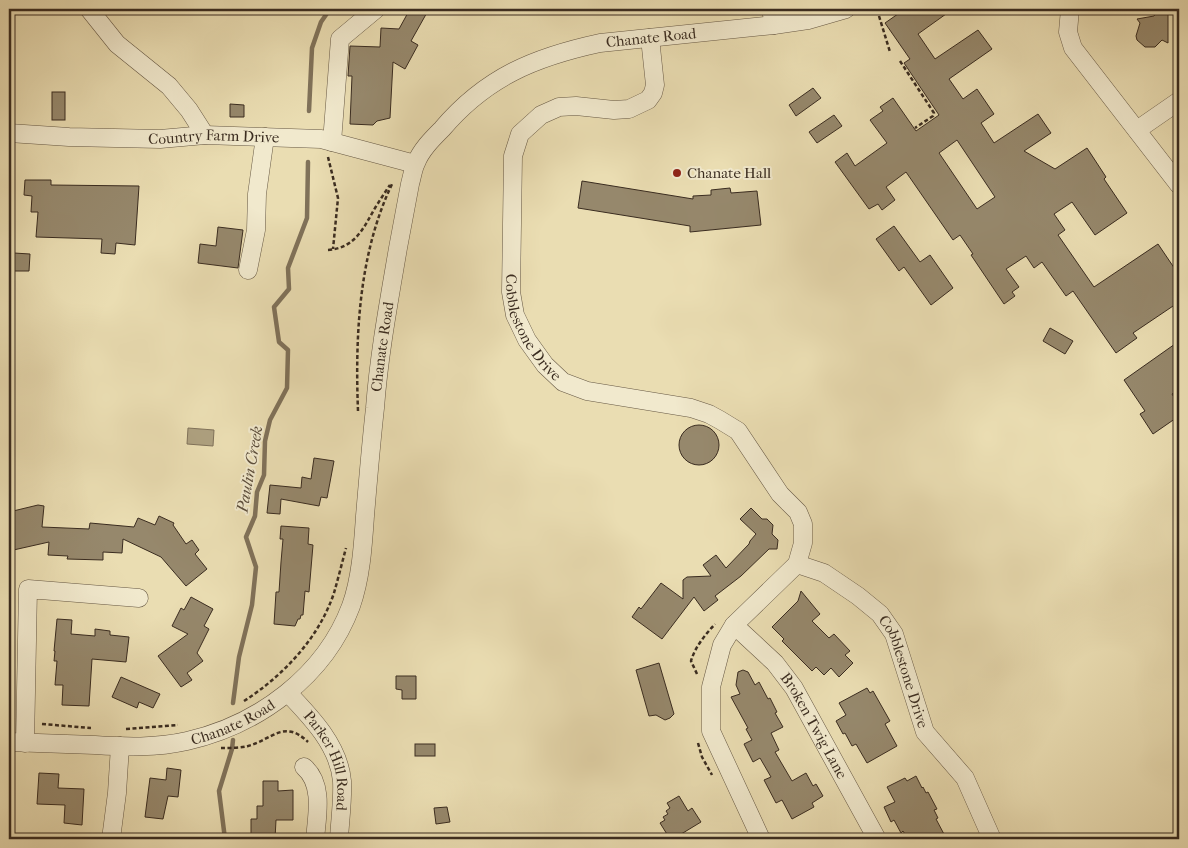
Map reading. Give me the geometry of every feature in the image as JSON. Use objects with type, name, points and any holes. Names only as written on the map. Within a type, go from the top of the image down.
[{"type":"street","points":[[89,9],[117,44],[169,86],[189,110],[205,135]]},
{"type":"street","points":[[329,146],[340,39],[376,9]]},
{"type":"street","name":"Chanate Road","points":[[17,742],[120,738],[146,747],[169,745],[207,736],[263,711],[288,693],[314,666],[334,641],[344,624],[354,596],[363,543],[378,362],[415,164],[425,148],[460,108],[491,84],[514,70],[576,48],[600,43],[650,38],[772,17],[808,20],[846,9]]},
{"type":"street","points":[[1070,9],[1068,32],[1073,48],[1179,186]]},
{"type":"street","name":"Cobblestone Drive","points":[[650,38],[655,84],[653,93],[648,100],[629,109],[560,107],[541,114],[520,134],[512,156],[512,292],[515,315],[527,340],[545,365],[564,382],[587,391],[691,408],[708,414],[738,431],[780,494],[798,512],[803,524],[803,543],[798,564],[824,573],[858,596],[880,614],[894,634],[925,732],[965,778],[992,839]]},
{"type":"street","points":[[1137,130],[1179,101]]},
{"type":"street","name":"Country Farm Drive","points":[[9,133],[69,137],[160,139],[205,135],[321,139],[329,146],[415,164]]},
{"type":"street","points":[[248,270],[256,230],[257,194],[264,137]]},
{"type":"street","points":[[761,839],[711,731],[711,687],[722,645],[734,625],[798,564]]},
{"type":"street","points":[[17,742],[28,589],[139,598]]},
{"type":"street","name":"Broken Twig Lane","points":[[734,625],[775,663],[794,688],[877,839]]},
{"type":"street","name":"Parker Hill Road","points":[[288,693],[304,709],[331,746],[338,762],[342,780],[339,839]]},
{"type":"street","points":[[111,839],[117,793],[120,738]]},
{"type":"street","name":"Parker Hill Road","points":[[304,767],[314,778],[318,803],[315,839]]},
{"type":"path","points":[[879,16],[890,52]]},
{"type":"path","points":[[900,61],[934,113],[933,116],[915,128]]},
{"type":"path","points":[[329,146],[338,198],[333,249]]},
{"type":"path","points":[[328,250],[346,246],[363,230],[396,175],[381,206],[370,243],[358,341],[356,375],[358,411]]},
{"type":"path","points":[[240,703],[290,664],[314,634],[333,595],[348,539]]},
{"type":"path","points":[[40,724],[99,728]]},
{"type":"path","points":[[120,738],[186,725]]},
{"type":"path","points":[[217,749],[246,747]]},
{"type":"shaded area","points":[[188,428],[214,430],[213,446],[187,444]]},
{"type":"building","points":[[410,9],[429,9],[411,41],[418,45],[405,69],[393,62],[390,118],[377,121],[373,125],[350,124],[352,76],[348,76],[350,46],[380,47],[381,28],[399,29]]},
{"type":"building","points":[[905,9],[953,9],[918,34],[935,59],[978,30],[992,49],[949,79],[963,99],[977,89],[994,114],[981,123],[994,143],[1038,114],[1051,133],[1024,151],[1055,169],[1087,148],[1106,177],[1104,179],[1127,213],[1095,235],[1072,202],[1054,214],[1065,230],[1058,235],[1094,287],[1158,244],[1179,275],[1179,302],[1133,333],[1137,338],[1116,353],[1073,291],[1066,296],[1042,262],[1034,268],[1026,256],[1006,269],[1019,287],[1012,292],[1015,296],[1004,304],[960,235],[953,240],[906,172],[886,187],[895,200],[882,210],[878,204],[869,209],[835,162],[847,153],[855,166],[887,143],[870,120],[883,111],[880,107],[893,98],[916,131],[939,115],[904,63],[910,59],[885,23]],"holes":[[[957,140],[995,197],[977,209],[939,153]]]},
{"type":"building","points":[[1159,9],[1168,9],[1168,43],[1162,40],[1155,47],[1145,47],[1137,40],[1136,36],[1140,23],[1137,19],[1154,16]]},
{"type":"building","points":[[813,88],[821,98],[796,116],[789,105]]},
{"type":"building","points":[[52,92],[65,92],[65,120],[52,120]]},
{"type":"building","points":[[230,104],[244,105],[244,117],[230,117]]},
{"type":"building","points":[[834,115],[842,126],[817,143],[809,132]]},
{"type":"building","points":[[25,180],[51,180],[51,185],[139,186],[135,245],[116,243],[115,254],[101,253],[102,239],[36,237],[38,212],[31,212],[32,196],[24,195]]},
{"type":"building","points":[[582,181],[693,199],[693,196],[711,195],[711,190],[730,188],[731,193],[757,191],[761,225],[690,232],[690,226],[578,208]]},
{"type":"building","points":[[894,226],[920,262],[930,255],[953,288],[931,305],[904,267],[899,271],[876,239]]},
{"type":"building","points":[[218,227],[243,230],[238,268],[198,263],[200,244],[216,246]]},
{"type":"building","points":[[14,253],[30,254],[29,271],[14,271]]},
{"type":"building","points":[[1050,328],[1073,341],[1065,354],[1043,341]]},
{"type":"building","points":[[1175,344],[1179,351],[1179,389],[1172,394],[1179,405],[1179,416],[1153,434],[1140,414],[1145,411],[1124,380]]},
{"type":"building","points":[[695,425],[703,425],[710,428],[716,434],[719,445],[716,456],[710,462],[703,465],[695,465],[688,462],[682,456],[679,449],[679,441],[682,434],[688,428]]},
{"type":"building","points":[[314,458],[334,461],[327,498],[321,497],[319,506],[281,499],[280,514],[267,513],[270,485],[301,488],[302,477],[311,479]]},
{"type":"building","points":[[38,505],[44,506],[42,527],[89,529],[90,523],[134,527],[138,518],[155,525],[159,516],[174,523],[173,525],[186,544],[192,540],[199,550],[195,554],[207,569],[186,586],[161,557],[123,539],[122,553],[103,552],[103,560],[67,559],[68,556],[48,555],[49,542],[9,551],[9,512]]},
{"type":"building","points":[[751,508],[762,519],[767,519],[773,525],[772,534],[778,540],[777,549],[769,549],[741,576],[715,596],[718,600],[704,611],[694,597],[662,639],[632,617],[639,607],[641,609],[661,583],[683,599],[683,580],[687,577],[711,576],[703,565],[716,555],[726,568],[756,534],[740,519]]},
{"type":"building","points":[[281,526],[309,528],[308,544],[313,545],[309,592],[305,591],[303,615],[298,619],[295,626],[274,624],[276,592],[279,592],[283,539],[280,539]]},
{"type":"building","points":[[801,591],[820,614],[812,621],[829,638],[834,634],[850,651],[845,655],[853,663],[839,677],[831,668],[824,675],[816,667],[812,671],[782,641],[784,639],[772,627],[798,601]]},
{"type":"building","points":[[191,597],[213,609],[204,626],[209,629],[197,653],[203,661],[187,673],[192,680],[181,687],[158,656],[188,634],[172,626],[181,608],[184,610]]},
{"type":"building","points":[[57,619],[72,620],[71,634],[95,636],[95,629],[110,631],[110,635],[129,637],[126,662],[92,659],[89,706],[62,705],[63,685],[55,685],[57,661],[54,661],[54,651]]},
{"type":"building","points":[[659,663],[674,714],[665,720],[656,715],[649,716],[636,670]]},
{"type":"building","points":[[743,670],[748,672],[755,685],[759,682],[777,712],[775,713],[783,727],[771,733],[779,750],[775,752],[792,781],[806,773],[813,786],[816,784],[823,796],[812,803],[814,807],[792,819],[782,800],[776,803],[764,780],[771,777],[760,758],[753,762],[744,744],[752,740],[746,729],[748,728],[731,697],[740,694],[736,685],[738,672]]},
{"type":"building","points":[[396,676],[416,676],[416,699],[402,699],[402,690],[396,689]]},
{"type":"building","points":[[121,677],[160,694],[153,708],[139,702],[137,708],[112,697]]},
{"type":"building","points":[[867,688],[870,693],[873,691],[890,721],[885,724],[897,746],[867,763],[856,744],[852,746],[836,721],[846,715],[839,703]]},
{"type":"building","points":[[415,744],[435,744],[435,756],[415,756]]},
{"type":"building","points":[[167,768],[181,770],[178,797],[168,796],[163,819],[145,817],[150,778],[166,780]]},
{"type":"building","points":[[39,773],[59,774],[58,788],[84,789],[82,825],[64,823],[65,805],[37,804]]},
{"type":"building","points":[[916,776],[922,788],[926,793],[928,792],[937,809],[934,810],[938,818],[936,819],[945,836],[939,839],[908,839],[903,831],[901,833],[894,820],[891,822],[884,807],[895,802],[887,787],[905,778],[907,781]]},
{"type":"building","points":[[263,781],[278,781],[278,791],[293,790],[293,820],[276,820],[275,839],[251,839],[251,819],[257,819],[257,806],[263,806]]},
{"type":"building","points":[[679,796],[688,811],[692,808],[701,822],[670,839],[660,823],[665,820],[663,817],[668,814],[666,811],[670,808],[667,803]]},
{"type":"building","points":[[447,807],[450,822],[436,824],[434,808]]},
{"type":"waterway","name":"Paulin Creek","points":[[309,111],[312,48],[321,22],[330,9]]},
{"type":"waterway","name":"Paulin Creek","points":[[233,703],[239,657],[252,605],[256,567],[246,537],[255,516],[257,492],[264,475],[265,441],[270,420],[287,388],[288,350],[279,342],[274,307],[289,289],[288,268],[307,218],[308,162]]},
{"type":"waterway","name":"Paulin Creek","points":[[225,839],[219,791],[233,740]]},
{"type":"place","name":"Chanate Hall","points":[[677,173]]}]
